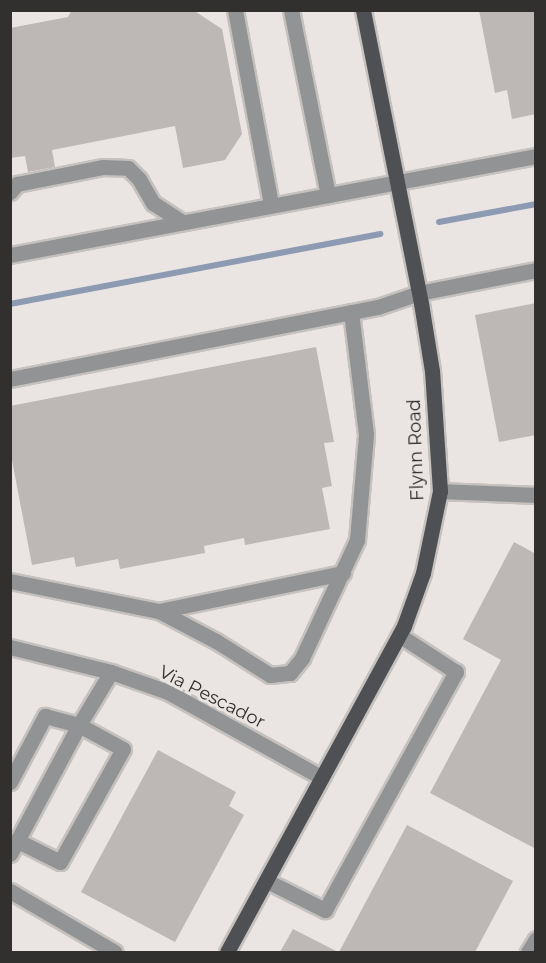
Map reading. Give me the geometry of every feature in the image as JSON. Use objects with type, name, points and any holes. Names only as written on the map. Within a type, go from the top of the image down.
[{"type":"main road","name":"Flynn Road","points":[[227,952],[399,635],[423,573],[440,491],[432,371],[419,293],[363,10]]},
{"type":"street","points":[[235,10],[271,205]]},
{"type":"street","points":[[291,10],[328,195]]},
{"type":"street","points":[[10,255],[536,156]]},
{"type":"street","points":[[10,192],[17,184],[103,167],[128,168],[139,179],[153,203],[181,221]]},
{"type":"street","points":[[10,379],[378,307],[419,293],[536,270]]},
{"type":"street","points":[[10,580],[159,612],[216,641],[270,675],[290,673],[302,658],[357,540],[366,434],[351,312]]},
{"type":"street","points":[[440,491],[536,495]]},
{"type":"street","points":[[159,612],[343,573]]},
{"type":"street","points":[[267,881],[325,910],[456,672],[399,635]]},
{"type":"street","name":"Via Pescador","points":[[10,647],[111,672],[168,692],[321,777]]},
{"type":"street","points":[[10,782],[45,716],[79,725],[123,749],[60,862],[14,848],[79,725],[111,672]]},
{"type":"street","points":[[10,891],[115,952]]},
{"type":"street","points":[[528,952],[536,939]]},
{"type":"building","points":[[72,10],[193,10],[222,29],[242,134],[225,160],[183,168],[175,126],[52,150],[55,167],[28,172],[25,156],[10,158],[10,28],[68,17]]},
{"type":"building","points":[[479,10],[536,10],[536,114],[512,119],[507,90],[495,93]]},
{"type":"building","points":[[536,303],[536,435],[499,442],[475,315]]},
{"type":"building","points":[[316,347],[334,442],[324,443],[332,486],[322,488],[330,529],[245,545],[244,538],[204,546],[205,553],[120,569],[118,559],[76,567],[74,557],[32,565],[10,450],[10,406]]},
{"type":"building","points":[[514,542],[536,554],[536,849],[430,793],[501,660],[463,639]]},
{"type":"building","points":[[158,750],[236,792],[229,806],[244,815],[175,942],[81,892]]},
{"type":"building","points":[[407,825],[513,881],[475,952],[339,952]]},
{"type":"building","points":[[293,929],[338,952],[280,952]]},
{"type":"waterway","points":[[439,222],[536,204]]},
{"type":"waterway","points":[[10,304],[380,234]]}]
